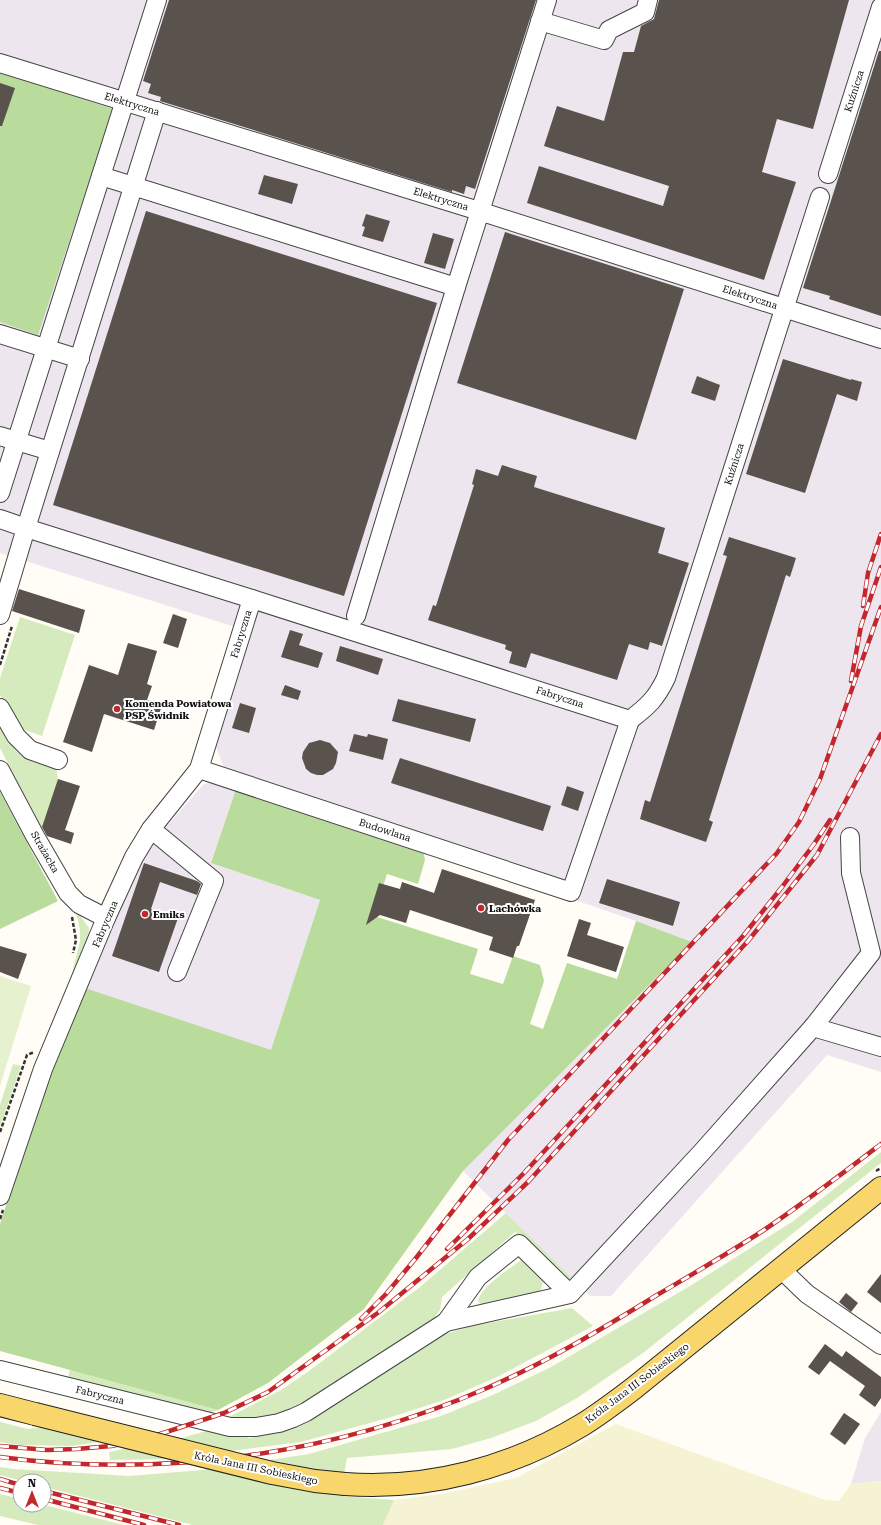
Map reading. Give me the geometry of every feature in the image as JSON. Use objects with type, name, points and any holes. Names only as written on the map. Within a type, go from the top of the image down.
[{"type":"main road","name":"Króla Jana III Sobieskiego","points":[[0,1405],[304,1480],[345,1484],[399,1484],[451,1477],[506,1462],[553,1441],[593,1418],[628,1392],[781,1269],[878,1182]]},
{"type":"street","points":[[0,493],[8,439],[47,348],[100,176],[157,0]]},
{"type":"street","points":[[356,616],[456,287],[547,0]]},
{"type":"street","points":[[540,21],[604,40],[609,30],[645,12],[648,0]]},
{"type":"street","name":"Kuźnicza","points":[[828,174],[881,7]]},
{"type":"street","name":"Elektryczna","points":[[0,63],[480,210],[881,339]]},
{"type":"street","points":[[6,613],[26,528],[157,111]]},
{"type":"street","points":[[100,176],[456,287]]},
{"type":"street","name":"Kuźnicza","points":[[630,720],[647,706],[659,693],[666,678],[820,197]]},
{"type":"street","points":[[0,334],[80,359]]},
{"type":"street","points":[[8,439],[50,451]]},
{"type":"street","points":[[0,519],[252,599]]},
{"type":"street","name":"Fabryczna","points":[[0,1196],[35,1090],[106,918],[134,857],[151,829],[199,769],[252,599],[630,720]]},
{"type":"street","points":[[0,708],[16,736],[30,750],[58,760]]},
{"type":"street","name":"Budowlana","points":[[199,769],[571,892],[630,720]]},
{"type":"street","name":"Strażacka","points":[[0,770],[68,893],[78,904],[106,918]]},
{"type":"street","points":[[151,829],[214,882],[177,972]]},
{"type":"street","points":[[446,1322],[570,1294],[700,1153],[813,1027],[871,953],[851,873],[850,837]]},
{"type":"street","points":[[813,1027],[881,1047]]},
{"type":"street","points":[[446,1322],[478,1277],[520,1244],[570,1294]]},
{"type":"street","points":[[781,1269],[807,1294],[881,1345]]},
{"type":"street","name":"Fabryczna","points":[[0,1370],[230,1427],[246,1428],[271,1425],[306,1412],[446,1322]]},
{"type":"path","points":[[0,665],[6,613]]},
{"type":"path","points":[[72,957],[76,940],[70,909],[74,900]]},
{"type":"path","points":[[0,1131],[27,1055],[41,1050]]},
{"type":"path","points":[[878,1182],[881,1172]]},
{"type":"shaded area","points":[[0,0],[881,0],[881,1072],[827,1055],[611,1296],[590,1296],[463,1171],[692,942],[578,901],[540,875],[225,770],[216,747],[251,632],[0,553]]},
{"type":"shaded area","points":[[212,781],[236,789],[211,863],[320,900],[271,1051],[85,988],[143,860],[158,836],[203,785]]},
{"type":"shaded area","points":[[881,1412],[881,1481],[851,1484],[865,1438]]},
{"type":"shaded area","points":[[616,1424],[822,1499],[839,1501],[851,1484],[881,1481],[881,1525],[383,1525],[394,1500],[446,1493],[516,1478]]},
{"type":"green space","points":[[0,72],[113,109],[38,335],[0,322]]},
{"type":"green space","points":[[20,617],[75,635],[42,736],[22,729],[0,695],[0,678]]},
{"type":"green space","points":[[0,720],[15,750],[23,757],[56,768],[58,779],[42,828],[0,748]]},
{"type":"green space","points":[[236,789],[423,850],[425,860],[418,884],[387,874],[374,916],[478,949],[470,974],[503,984],[513,956],[540,965],[544,981],[530,1024],[543,1029],[567,963],[617,979],[636,921],[692,942],[463,1171],[364,1309],[268,1383],[218,1410],[0,1351],[0,1224],[32,1123],[85,988],[271,1050],[320,900],[211,863]]},
{"type":"green space","points":[[0,792],[58,901],[0,929]]},
{"type":"green space","points":[[75,908],[89,928],[88,941],[71,977],[80,941],[80,930]]},
{"type":"green space","points":[[0,976],[31,986],[0,1086]]},
{"type":"green space","points":[[13,1064],[21,1066],[0,1127],[0,1105]]},
{"type":"green space","points":[[881,1152],[881,1163],[643,1353],[577,1398],[536,1421],[491,1438],[452,1449],[347,1458],[340,1496],[394,1500],[383,1525],[193,1525],[52,1489],[52,1473],[12,1473],[12,1478],[0,1475],[0,1467],[129,1476],[202,1470],[309,1454],[441,1416],[495,1394],[551,1367],[690,1286],[792,1222]]},
{"type":"green space","points":[[506,1213],[575,1281],[569,1280],[515,1232],[442,1297],[440,1310],[432,1321],[289,1413],[267,1421],[223,1420],[281,1390],[309,1371],[420,1287]]},
{"type":"green space","points":[[524,1258],[543,1281],[540,1294],[482,1305],[478,1301],[485,1289],[498,1277]]},
{"type":"green space","points":[[572,1308],[593,1326],[497,1377],[444,1400],[388,1418],[301,1442],[170,1459],[110,1460],[109,1452],[175,1440],[213,1429],[250,1438],[279,1432],[436,1337],[471,1326]]},
{"type":"green space","points":[[70,1369],[218,1410],[206,1414],[67,1381]]},
{"type":"green space","points":[[0,1422],[28,1429],[44,1427],[110,1440],[73,1446],[20,1445],[0,1442]]},
{"type":"green space","points":[[0,1494],[12,1497],[12,1513],[52,1513],[52,1507],[124,1525],[38,1525],[0,1516]]},
{"type":"building","points":[[169,0],[536,0],[475,189],[466,186],[464,194],[452,190],[452,192],[160,101],[161,97],[148,93],[151,84],[143,81]]},
{"type":"building","points":[[659,0],[849,0],[813,129],[777,119],[762,172],[796,182],[764,280],[527,203],[539,166],[663,206],[669,186],[544,146],[557,106],[604,121],[623,52],[634,52],[641,26],[654,19]]},
{"type":"building","points":[[879,51],[881,51],[881,316],[829,299],[830,296],[803,288]]},
{"type":"building","points":[[0,83],[15,88],[2,126],[0,126]]},
{"type":"building","points":[[264,175],[298,184],[292,204],[258,194]]},
{"type":"building","points":[[146,211],[437,303],[344,596],[53,505]]},
{"type":"building","points":[[366,214],[390,221],[383,242],[362,236],[365,227],[362,226]]},
{"type":"building","points":[[505,232],[684,289],[636,440],[457,383]]},
{"type":"building","points":[[433,233],[454,239],[445,269],[424,263]]},
{"type":"building","points":[[783,359],[862,382],[857,401],[837,394],[805,493],[746,474]]},
{"type":"building","points":[[697,376],[720,385],[715,401],[691,393]]},
{"type":"building","points":[[502,465],[537,476],[534,487],[665,528],[658,553],[689,563],[662,646],[650,642],[648,650],[629,644],[617,680],[531,653],[526,668],[509,663],[512,652],[505,649],[506,645],[428,620],[433,605],[436,606],[474,485],[472,484],[476,469],[498,476]]},
{"type":"building","points":[[729,537],[796,558],[790,577],[786,575],[709,820],[713,822],[706,842],[640,819],[645,800],[650,802],[727,556],[723,555]]},
{"type":"building","points":[[19,589],[85,610],[79,633],[12,611]]},
{"type":"building","points":[[173,614],[187,619],[178,648],[163,643]]},
{"type":"building","points":[[290,630],[303,634],[299,645],[323,653],[318,668],[281,657]]},
{"type":"building","name":"Komenda Powiatowa PSP Świdnik","points":[[128,643],[157,651],[147,684],[152,686],[147,700],[162,705],[154,730],[104,714],[92,752],[63,742],[89,665],[118,675]]},
{"type":"building","points":[[340,646],[383,659],[378,675],[336,661]]},
{"type":"building","points":[[285,685],[301,691],[298,700],[281,695]]},
{"type":"building","points":[[398,699],[476,719],[470,742],[392,721]]},
{"type":"building","points":[[240,703],[256,708],[249,733],[232,728]]},
{"type":"building","points":[[354,734],[367,737],[368,734],[388,739],[383,760],[349,751]]},
{"type":"building","points":[[320,740],[330,743],[338,752],[333,769],[323,775],[317,775],[306,769],[302,758],[303,752],[309,743]]},
{"type":"building","points":[[400,758],[551,806],[543,831],[391,783]]},
{"type":"building","points":[[58,779],[80,786],[65,830],[74,833],[71,844],[47,836],[42,827]]},
{"type":"building","points":[[567,786],[584,792],[578,811],[561,805]]},
{"type":"building","name":"Emiks","points":[[144,863],[197,881],[201,884],[197,895],[160,882],[151,909],[178,918],[159,972],[112,956]]},
{"type":"building","name":"Lachówka","points":[[442,869],[535,900],[519,946],[517,946],[513,958],[489,950],[493,937],[410,910],[406,923],[380,915],[366,925],[379,883],[400,889],[402,882],[434,893]]},
{"type":"building","points":[[607,879],[680,902],[673,926],[599,903]]},
{"type":"building","points":[[579,919],[591,923],[587,935],[624,947],[616,972],[567,956]]},
{"type":"building","points":[[0,946],[27,954],[18,979],[0,972]]},
{"type":"building","points":[[881,1274],[881,1303],[867,1292]]},
{"type":"building","points":[[846,1293],[858,1303],[851,1312],[839,1302]]},
{"type":"building","points":[[825,1344],[842,1357],[846,1351],[881,1377],[881,1398],[875,1407],[859,1395],[865,1386],[830,1361],[819,1375],[808,1367]]},
{"type":"building","points":[[844,1413],[860,1424],[845,1445],[830,1434]]},
{"type":"railway","points":[[863,606],[868,573],[881,534]]},
{"type":"railway","points":[[851,681],[861,626],[881,567]]},
{"type":"railway","points":[[361,1319],[386,1294],[416,1258],[508,1140],[777,853],[799,822],[820,779],[881,607]]},
{"type":"railway","points":[[0,1446],[47,1450],[111,1446],[142,1440],[224,1413],[268,1392],[379,1312],[468,1239],[528,1182],[748,941],[817,855],[881,734]]},
{"type":"railway","points":[[447,1249],[524,1173],[743,936],[782,887],[830,820]]},
{"type":"railway","points":[[0,1457],[62,1463],[124,1465],[186,1462],[248,1456],[310,1445],[370,1430],[429,1411],[509,1378],[553,1356],[616,1320],[764,1230],[809,1199],[881,1144]]},
{"type":"railway","points":[[0,1479],[12,1483]]},
{"type":"railway","points":[[0,1488],[12,1491]]},
{"type":"railway","points":[[52,1493],[179,1525]]},
{"type":"railway","points":[[52,1501],[144,1525]]},
{"type":"place","name":"Komenda Powiatowa PSP Świdnik","points":[[117,709]]},
{"type":"place","name":"Lachówka","points":[[481,908]]},
{"type":"place","name":"Emiks","points":[[145,914]]}]
